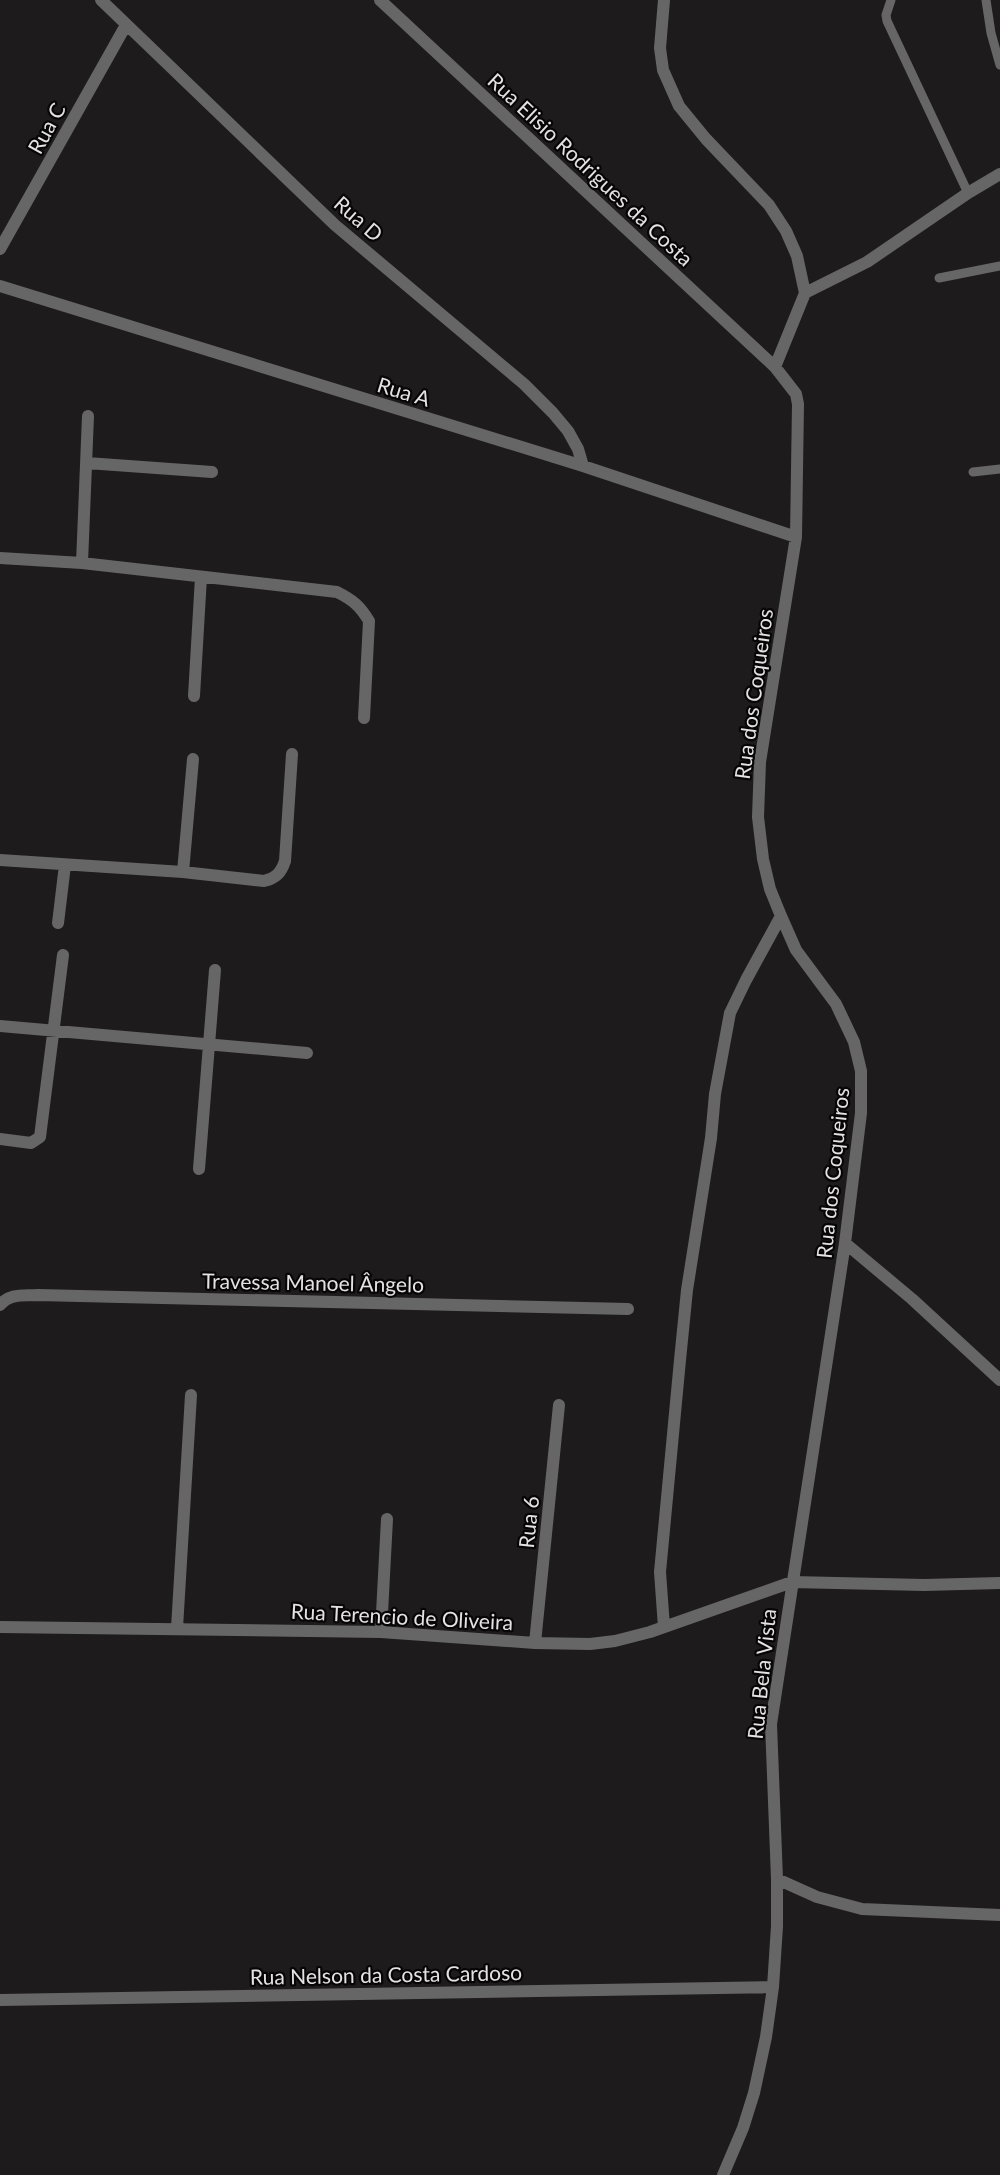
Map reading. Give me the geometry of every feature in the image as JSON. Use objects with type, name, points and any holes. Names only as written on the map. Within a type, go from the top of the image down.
[{"type":"street","name":"Rua D","points":[[101,0],[335,225],[524,384],[568,431],[578,449],[583,466]]},
{"type":"street","name":"Rua Elisio Rodrigues da Costa","points":[[380,0],[775,367]]},
{"type":"street","points":[[664,0],[660,48],[663,70],[679,106],[689,121],[755,188],[780,222],[797,256],[805,293],[775,367]]},
{"type":"street","name":"Rua C","points":[[0,249],[126,25]]},
{"type":"street","points":[[805,293],[867,262],[968,193],[1000,174]]},
{"type":"street","name":"Rua A","points":[[0,286],[583,466],[796,537]]},
{"type":"street","name":"Rua dos Coqueiros","points":[[775,367],[796,394],[798,404],[796,537],[759,773],[758,817],[763,859],[770,889],[796,950],[836,1004],[854,1042],[861,1071],[861,1113],[845,1243],[792,1582]]},
{"type":"street","points":[[82,563],[88,416]]},
{"type":"street","points":[[87,463],[212,472]]},
{"type":"street","points":[[0,558],[82,563],[337,592],[352,599],[361,607],[369,621],[364,718]]},
{"type":"street","points":[[194,696],[201,577]]},
{"type":"street","points":[[0,860],[183,872],[264,881],[272,879],[280,873],[285,861],[292,754]]},
{"type":"street","points":[[183,872],[193,759]]},
{"type":"street","points":[[58,923],[65,865]]},
{"type":"street","points":[[664,1628],[660,1572],[680,1360],[687,1290],[711,1137],[717,1083],[730,1013],[781,916]]},
{"type":"street","points":[[0,1139],[31,1143],[40,1137],[63,955]]},
{"type":"street","points":[[199,1168],[211,1046],[215,970]]},
{"type":"street","points":[[0,1026],[307,1053]]},
{"type":"street","points":[[845,1243],[920,1306],[1000,1380]]},
{"type":"street","name":"Travessa Manoel Ângelo","points":[[0,1305],[12,1296],[38,1295],[628,1309]]},
{"type":"street","points":[[177,1628],[191,1395]]},
{"type":"street","name":"Rua 6","points":[[535,1643],[560,1405]]},
{"type":"street","points":[[381,1632],[387,1519]]},
{"type":"street","points":[[792,1582],[924,1585],[1000,1583]]},
{"type":"street","name":"Rua Terencio de Oliveira","points":[[0,1627],[381,1632],[535,1643],[590,1644],[615,1641],[664,1628],[792,1582]]},
{"type":"street","name":"Rua Bela Vista","points":[[723,2175],[743,2128],[754,2093],[766,2037],[773,1987],[777,1879],[771,1724],[792,1582]]},
{"type":"street","points":[[777,1879],[817,1897],[862,1909],[1000,1915]]},
{"type":"street","name":"Rua Nelson da Costa Cardoso","points":[[0,2000],[773,1987]]},
{"type":"lane","points":[[891,0],[886,15],[887,21],[968,193]]},
{"type":"lane","points":[[986,0],[991,33],[1000,65]]},
{"type":"lane","points":[[939,278],[1000,266]]},
{"type":"lane","points":[[973,472],[1000,469]]}]
